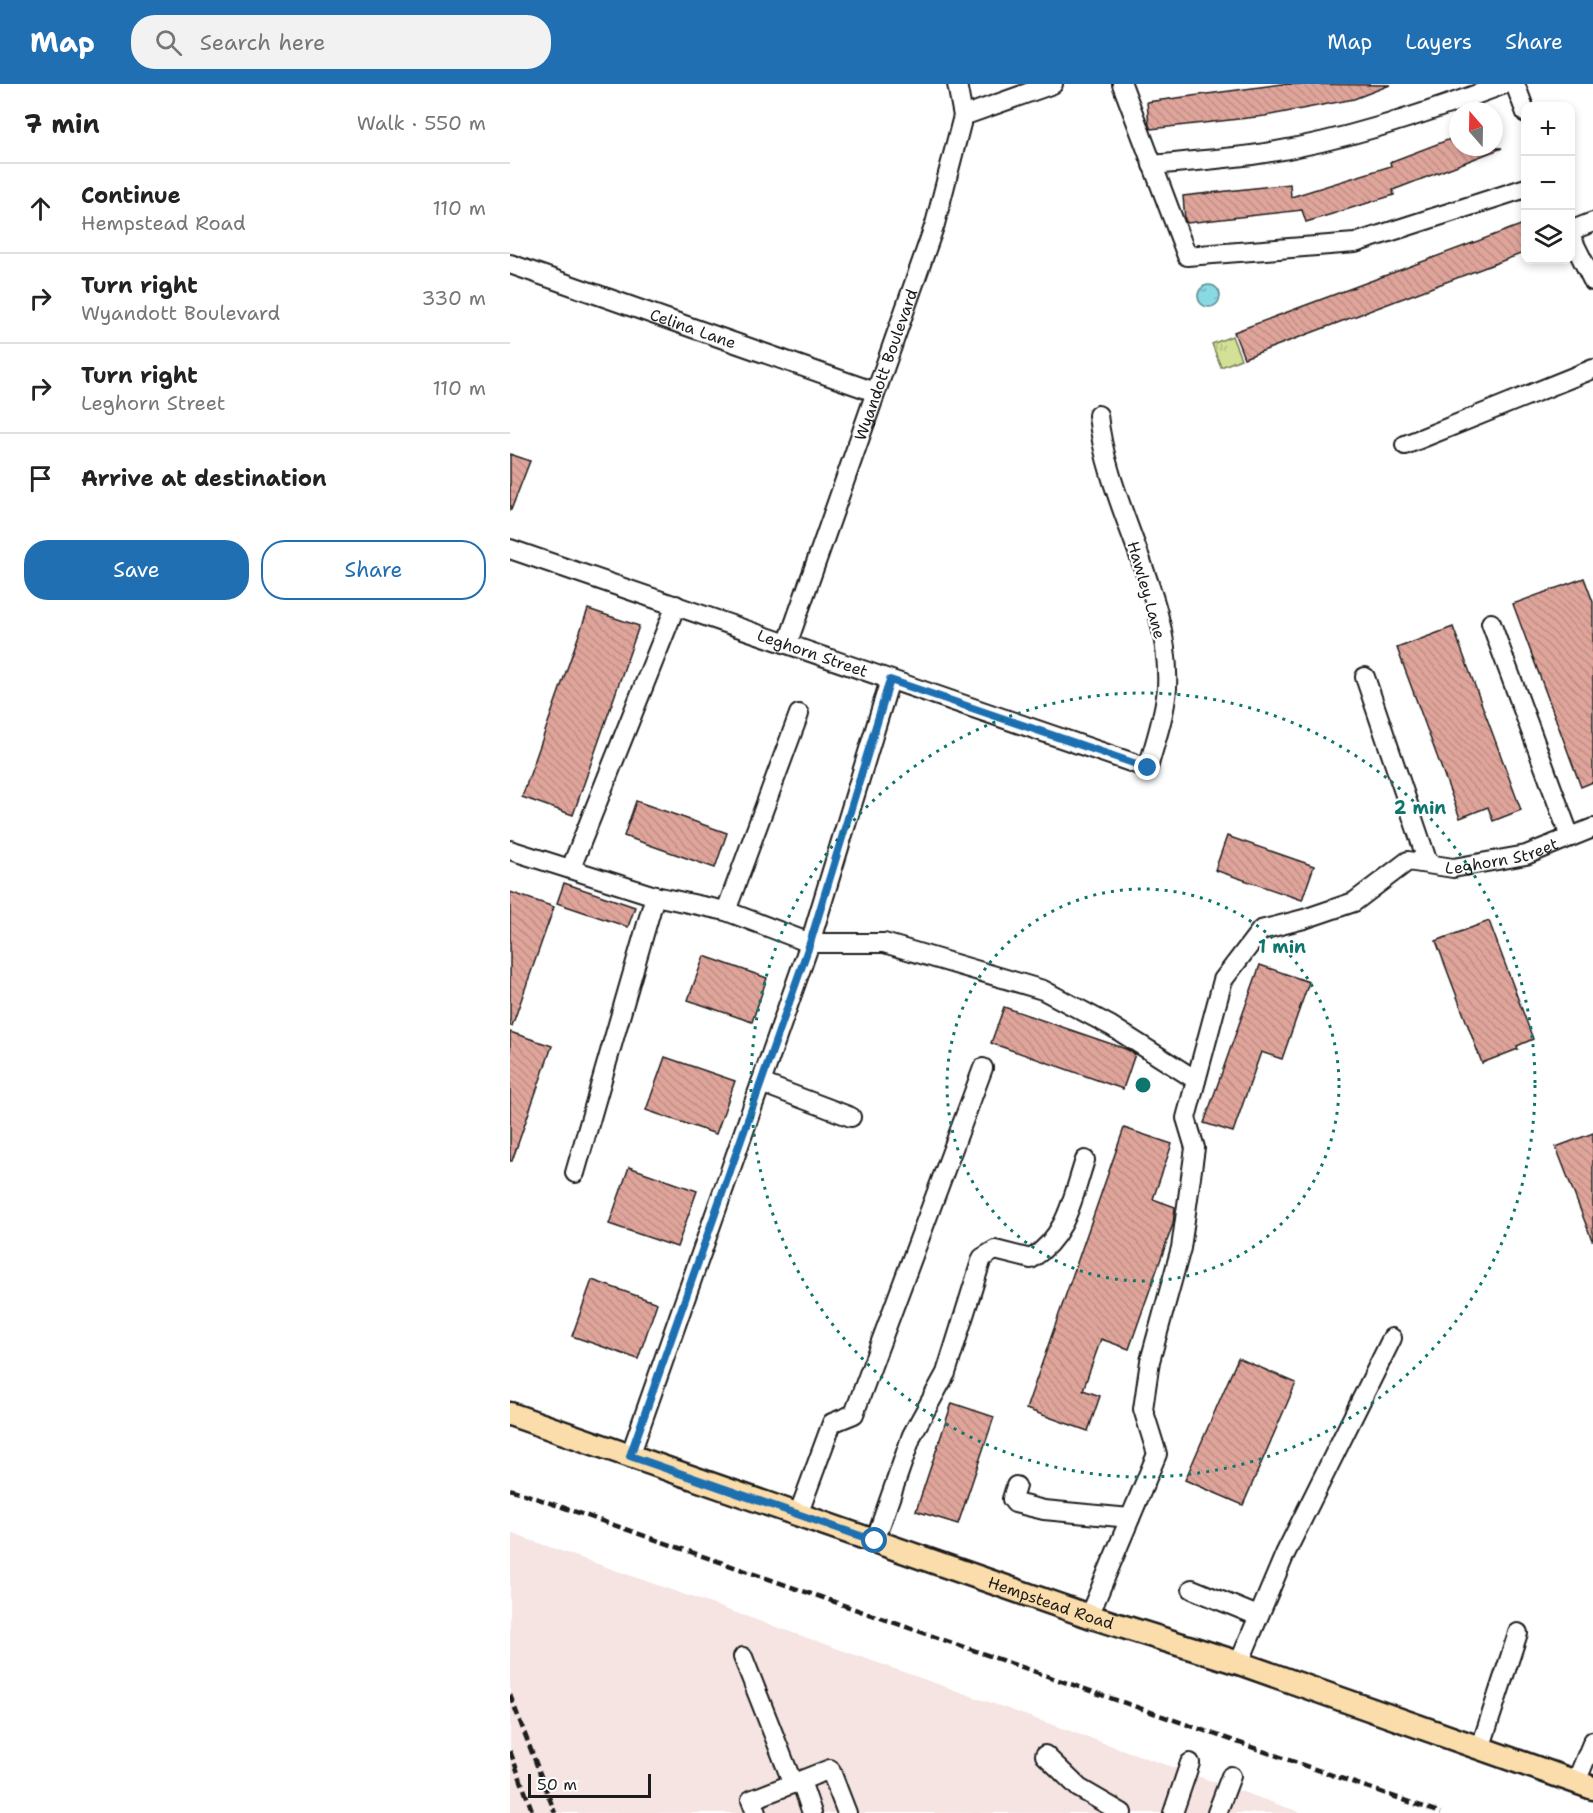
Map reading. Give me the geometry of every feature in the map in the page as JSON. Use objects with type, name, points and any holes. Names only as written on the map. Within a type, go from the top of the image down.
[{"type":"main road","name":"Hempstead Road","points":[[510,1414],[1089,1616],[1239,1663],[1584,1785]]},
{"type":"street","name":"Wyandott Boulevard","points":[[788,642],[935,224],[963,116],[957,84]]},
{"type":"street","points":[[963,116],[1053,84]]},
{"type":"street","points":[[1122,84],[1187,256],[1355,243],[1521,190]]},
{"type":"street","points":[[1152,165],[1254,154],[1319,141],[1379,126],[1505,84]]},
{"type":"street","points":[[1515,84],[1522,102]]},
{"type":"street","points":[[1575,229],[1593,222]]},
{"type":"street","points":[[1575,245],[1593,281]]},
{"type":"street","name":"Celina Lane","points":[[510,264],[875,392]]},
{"type":"street","points":[[1405,444],[1593,369]]},
{"type":"street","name":"Hawley Lane","points":[[1098,415],[1106,465],[1156,611],[1166,660],[1167,687],[1164,711],[1148,768]]},
{"type":"street","name":"Leghorn Street","points":[[510,549],[788,642],[890,680],[1148,768]]},
{"type":"street","points":[[571,868],[676,605]]},
{"type":"street","points":[[1491,623],[1570,837]]},
{"type":"street","points":[[1365,677],[1428,863]]},
{"type":"street","points":[[630,1456],[810,943],[890,680]]},
{"type":"street","points":[[726,911],[799,714]]},
{"type":"street","name":"Leghorn Street","points":[[1196,1080],[1223,980],[1261,930],[1304,919],[1354,902],[1408,861],[1453,868],[1515,857],[1593,828]]},
{"type":"street","points":[[510,850],[655,896],[726,911],[810,943],[884,944],[1043,990],[1111,1026],[1196,1080],[1186,1118],[1195,1148],[1181,1248],[1150,1360],[1143,1409],[1157,1454],[1089,1616]]},
{"type":"street","points":[[575,1173],[655,896]]},
{"type":"street","points":[[798,1515],[832,1423],[854,1414],[983,1068]]},
{"type":"street","points":[[761,1083],[851,1117]]},
{"type":"street","points":[[875,1541],[912,1435],[946,1373],[982,1258],[996,1250],[1031,1259],[1049,1248],[1062,1228],[1085,1160]]},
{"type":"street","points":[[1239,1663],[1285,1554],[1305,1518],[1392,1338]]},
{"type":"street","points":[[1016,1486],[1012,1498],[1015,1503],[1044,1510],[1130,1518]]},
{"type":"street","points":[[1192,1589],[1258,1617]]},
{"type":"street","points":[[1480,1749],[1518,1633]]},
{"type":"street","points":[[743,1658],[812,1813]]},
{"type":"street","points":[[1584,1785],[1593,1741]]},
{"type":"street","points":[[1045,1755],[1079,1788],[1122,1813]]},
{"type":"street","points":[[1173,1813],[1190,1763]]},
{"type":"street","points":[[756,1813],[751,1800],[830,1770],[848,1813]]},
{"type":"street","points":[[1217,1813],[1231,1776]]},
{"type":"shaded area","points":[[510,1533],[1302,1813],[510,1813]]},
{"type":"green space","points":[[1232,336],[1241,359],[1221,367],[1212,344]]},
{"type":"water","points":[[1209,285],[1217,288],[1220,296],[1217,304],[1209,307],[1201,304],[1198,296],[1201,288]]},
{"type":"building","points":[[1282,84],[1390,85],[1354,99],[1265,116],[1151,129],[1149,125],[1147,102]]},
{"type":"building","points":[[1449,139],[1449,156],[1481,156],[1393,190],[1394,195],[1306,222],[1302,210],[1187,223],[1185,220],[1183,196],[1290,184],[1291,197],[1391,166],[1390,162]]},
{"type":"building","points":[[1521,225],[1521,254],[1244,358],[1234,332]]},
{"type":"building","points":[[510,454],[530,461],[511,510],[510,510]]},
{"type":"building","points":[[1584,578],[1593,602],[1593,782],[1581,787],[1513,604]]},
{"type":"building","points":[[588,609],[639,626],[573,815],[522,797]]},
{"type":"building","points":[[1453,627],[1521,810],[1493,821],[1488,807],[1460,818],[1397,648]]},
{"type":"building","points":[[636,801],[727,833],[715,868],[624,836]]},
{"type":"building","points":[[1227,836],[1314,866],[1302,900],[1215,870]]},
{"type":"building","points":[[564,883],[635,907],[628,927],[557,903]]},
{"type":"building","points":[[510,892],[554,907],[512,1026],[510,1026]]},
{"type":"building","points":[[1489,921],[1533,1039],[1517,1046],[1518,1049],[1482,1063],[1436,941]]},
{"type":"building","points":[[704,956],[767,978],[752,1022],[688,1000]]},
{"type":"building","points":[[1260,965],[1309,982],[1282,1059],[1261,1052],[1233,1132],[1204,1123]]},
{"type":"building","points":[[1004,1007],[1135,1054],[1123,1089],[991,1043]]},
{"type":"building","points":[[510,1032],[552,1046],[512,1161],[510,1161]]},
{"type":"building","points":[[665,1057],[735,1081],[716,1134],[646,1110]]},
{"type":"building","points":[[1124,1128],[1172,1144],[1153,1199],[1175,1207],[1173,1224],[1129,1349],[1101,1339],[1083,1390],[1100,1396],[1088,1431],[1026,1409]]},
{"type":"building","points":[[1593,1133],[1593,1240],[1592,1240],[1556,1147]]},
{"type":"building","points":[[629,1167],[697,1191],[677,1247],[609,1224]]},
{"type":"building","points":[[592,1280],[657,1303],[638,1359],[572,1336]]},
{"type":"building","points":[[1238,1358],[1296,1383],[1243,1505],[1185,1480]]},
{"type":"building","points":[[952,1403],[994,1417],[958,1524],[916,1511]]},
{"type":"railway","points":[[510,1489],[1441,1813]]},
{"type":"railway","points":[[510,1695],[555,1813]]},
{"type":"railway","points":[[510,1751],[533,1813]]},
{"type":"route","points":[[875,1541],[630,1456],[810,943],[890,680],[1148,768]]}]
